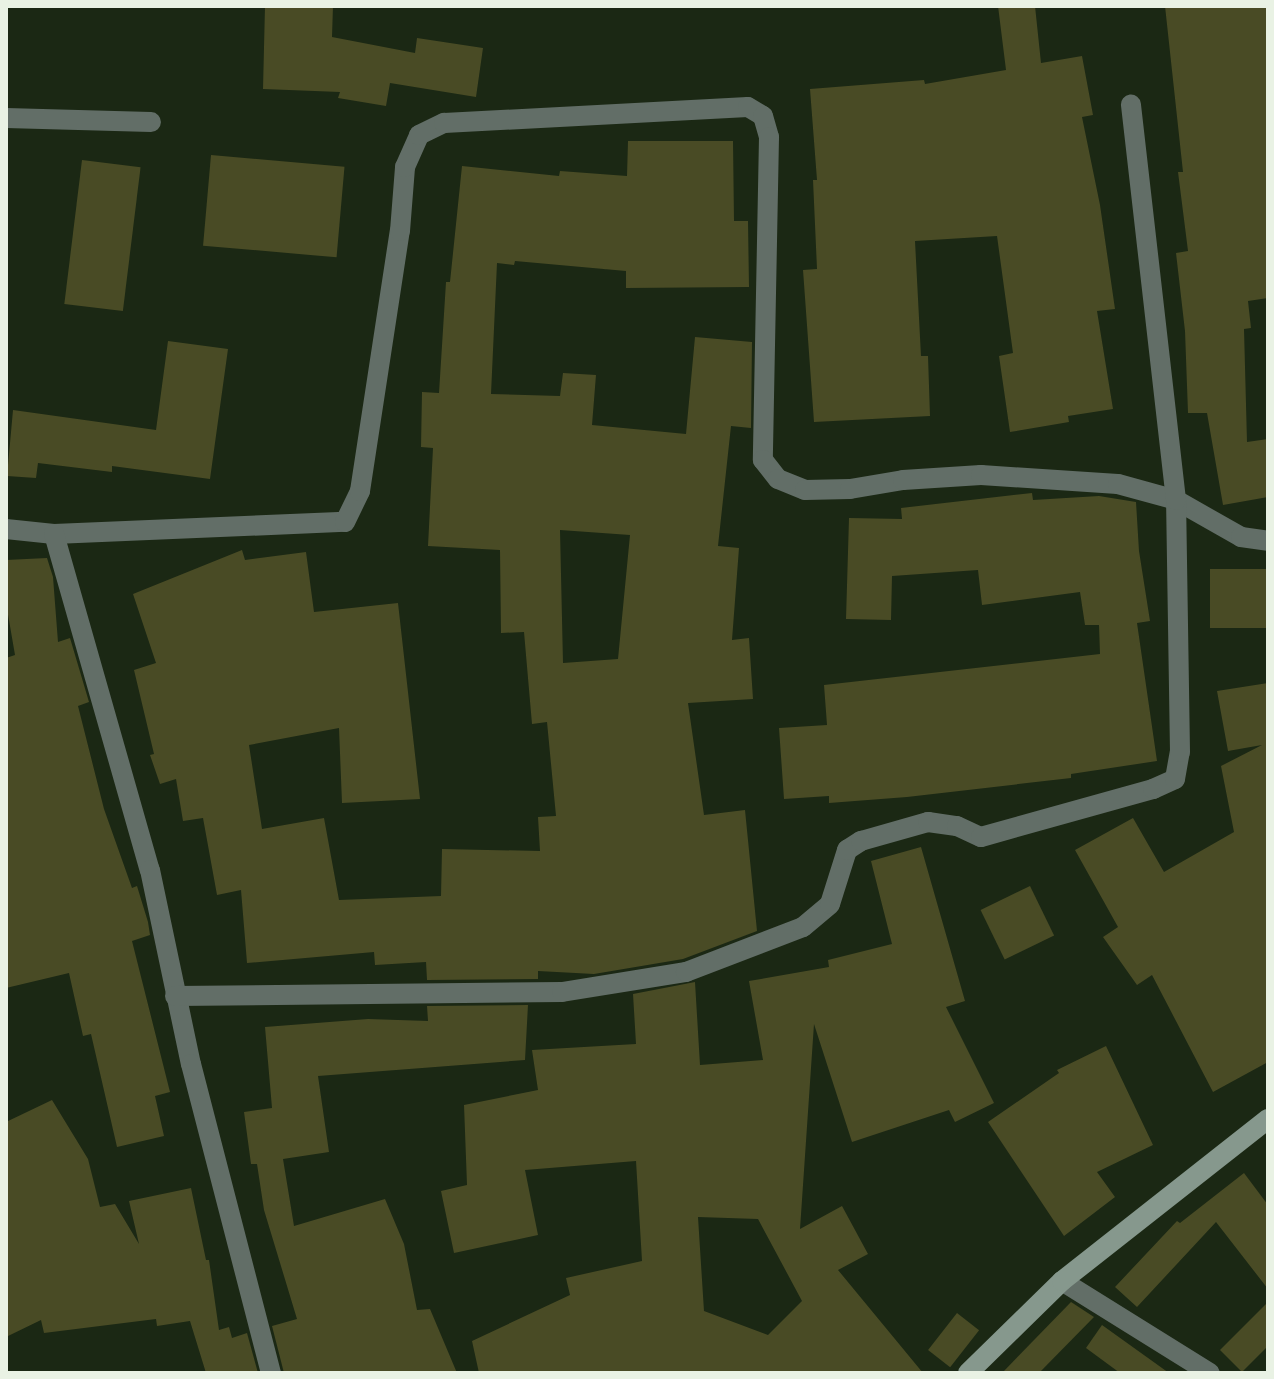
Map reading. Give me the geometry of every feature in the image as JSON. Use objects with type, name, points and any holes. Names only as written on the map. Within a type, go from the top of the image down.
[{"type":"street","points":[[175,996],[562,992],[686,972],[803,927],[830,904],[847,850],[861,841],[928,822],[957,826],[981,837],[1153,789],[1175,779],[1180,752],[1176,500],[1131,105]]},
{"type":"street","points":[[6,529],[54,534],[345,522],[360,491],[400,231],[405,167],[419,135],[444,123],[748,107],[763,116],[769,137],[763,460],[778,479],[805,490],[850,489],[903,480],[981,475],[1118,484],[1176,500],[1241,537],[1268,541]]},
{"type":"street","points":[[6,118],[151,122]]},
{"type":"street","points":[[54,534],[150,870],[175,996],[271,1373]]},
{"type":"street","points":[[968,1373],[1062,1281],[1268,1119]]},
{"type":"street","points":[[1062,1281],[1210,1373]]},
{"type":"building","points":[[265,6],[333,6],[332,37],[415,53],[417,38],[483,48],[476,97],[390,83],[386,106],[338,98],[340,92],[263,89]]},
{"type":"building","points":[[998,6],[1035,6],[1041,63],[1082,56],[1093,115],[1082,117],[1100,205],[1115,309],[1097,311],[1113,409],[1068,416],[1069,422],[1010,432],[999,356],[1013,353],[997,236],[915,241],[921,356],[928,356],[930,416],[814,422],[803,270],[817,269],[813,180],[817,180],[810,89],[924,80],[925,84],[1006,70]]},
{"type":"building","points":[[1165,6],[1268,6],[1268,298],[1248,301],[1251,328],[1244,329],[1247,442],[1268,439],[1268,497],[1223,505],[1207,413],[1188,413],[1185,331],[1176,253],[1188,251],[1178,172],[1183,172]]},
{"type":"building","points":[[628,141],[733,141],[734,221],[748,221],[749,287],[626,288],[626,271],[515,261],[514,265],[497,263],[491,394],[560,396],[563,373],[596,375],[592,425],[686,434],[695,337],[752,342],[751,428],[731,426],[718,546],[739,548],[732,640],[749,638],[753,699],[688,703],[704,815],[745,810],[757,931],[683,959],[594,974],[538,971],[538,979],[427,980],[426,962],[375,965],[374,952],[247,963],[241,890],[217,895],[203,818],[183,821],[176,779],[160,784],[150,755],[154,754],[134,670],[156,663],[133,594],[242,550],[245,560],[306,552],[314,612],[398,603],[420,799],[342,803],[339,728],[249,745],[262,829],[324,818],[339,900],[441,896],[442,849],[540,851],[538,817],[556,816],[547,722],[532,724],[524,632],[501,633],[500,550],[428,546],[433,448],[421,447],[422,392],[439,393],[446,282],[450,282],[462,166],[559,176],[560,171],[627,176]],"holes":[[[560,530],[630,535],[618,659],[563,663]]]},
{"type":"building","points":[[211,155],[344,167],[337,257],[203,246]]},
{"type":"building","points":[[82,160],[141,167],[123,311],[64,304]]},
{"type":"building","points":[[168,341],[228,349],[210,479],[112,466],[112,472],[38,463],[36,478],[7,476],[13,410],[156,430]]},
{"type":"building","points":[[1032,493],[1033,500],[1099,496],[1136,502],[1139,551],[1150,621],[1137,623],[1157,761],[1071,774],[1071,778],[907,797],[829,803],[829,796],[784,799],[779,728],[827,725],[824,685],[1100,654],[1099,625],[1085,625],[1080,592],[982,605],[978,570],[892,576],[891,620],[846,619],[849,518],[902,519],[901,508]]},
{"type":"building","points":[[47,558],[53,577],[58,642],[70,638],[89,702],[78,706],[104,809],[132,888],[137,886],[148,922],[150,935],[132,941],[170,1092],[155,1096],[164,1136],[117,1147],[91,1034],[83,1036],[69,973],[6,988],[6,658],[15,655],[6,603],[6,560]]},
{"type":"building","points":[[1210,569],[1268,569],[1268,628],[1210,628]]},
{"type":"building","points":[[1268,683],[1268,1062],[1213,1092],[1152,975],[1137,985],[1103,937],[1118,927],[1075,850],[1133,818],[1164,872],[1234,832],[1221,766],[1262,745],[1228,751],[1217,691]]},
{"type":"building","points":[[921,847],[965,1001],[946,1007],[994,1103],[955,1122],[949,1110],[852,1142],[814,1024],[800,1229],[842,1206],[868,1254],[838,1270],[923,1373],[479,1373],[472,1341],[570,1295],[566,1278],[642,1261],[636,1161],[525,1170],[538,1235],[454,1253],[441,1191],[467,1185],[464,1105],[538,1090],[532,1050],[636,1044],[633,994],[695,982],[700,1065],[763,1060],[749,981],[829,967],[828,960],[892,944],[871,861]],"holes":[[[698,1217],[758,1219],[802,1301],[768,1335],[704,1311]]]},
{"type":"building","points":[[1030,886],[1054,935],[1005,960],[981,910]]},
{"type":"building","points":[[528,1005],[525,1060],[318,1076],[329,1152],[283,1159],[294,1226],[385,1199],[404,1244],[417,1310],[430,1309],[457,1373],[284,1373],[272,1326],[297,1319],[264,1210],[257,1164],[251,1164],[244,1112],[272,1108],[265,1027],[368,1019],[428,1021],[427,1006]]},
{"type":"building","points":[[1106,1046],[1153,1145],[1097,1172],[1115,1197],[1064,1236],[988,1122],[1059,1073],[1057,1070]]},
{"type":"building","points":[[52,1100],[88,1159],[100,1207],[115,1204],[139,1244],[129,1201],[191,1188],[206,1260],[209,1260],[219,1330],[229,1327],[232,1338],[247,1333],[258,1373],[206,1373],[190,1321],[157,1326],[156,1319],[44,1333],[41,1320],[6,1337],[6,1122]]},
{"type":"building","points":[[1244,1173],[1268,1205],[1268,1289],[1216,1222],[1137,1307],[1115,1287],[1177,1221],[1180,1223]]},
{"type":"building","points":[[1071,1302],[1094,1317],[1039,1373],[1002,1373]]},
{"type":"building","points":[[1268,1302],[1268,1346],[1242,1372],[1220,1350]]},
{"type":"building","points":[[957,1313],[979,1330],[950,1367],[928,1350]]},
{"type":"building","points":[[1102,1325],[1169,1373],[1120,1373],[1086,1348]]}]
